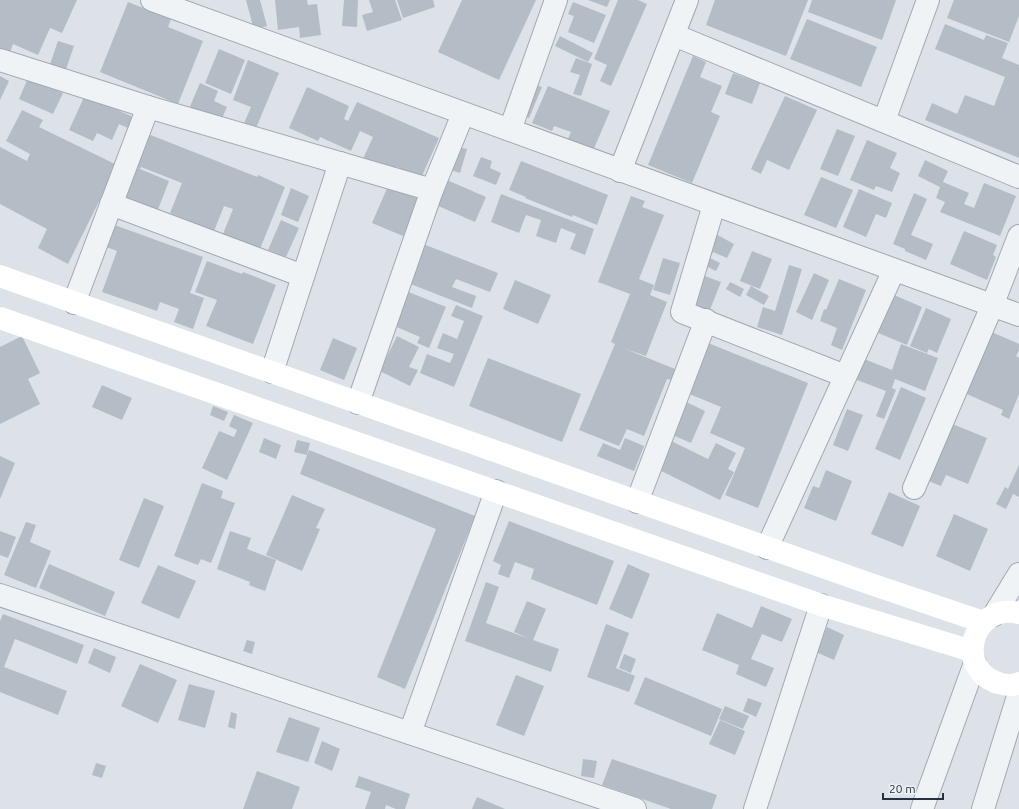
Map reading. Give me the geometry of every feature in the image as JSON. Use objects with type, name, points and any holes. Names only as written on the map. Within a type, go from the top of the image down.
[{"type":"main road","points":[[0,276],[865,582],[988,618]]},
{"type":"main road","points":[[0,318],[974,657]]},
{"type":"main road","points":[[1019,613],[1005,611],[988,618],[977,630],[973,640],[974,657],[982,673],[992,681],[1003,685],[1019,683]]},
{"type":"street","points":[[510,130],[556,0]]},
{"type":"street","points":[[620,171],[687,0]]},
{"type":"street","points":[[884,121],[928,0]]},
{"type":"street","points":[[158,1],[1019,316]]},
{"type":"street","points":[[674,35],[1019,177]]},
{"type":"street","points":[[0,60],[148,107],[432,190]]},
{"type":"street","points":[[74,303],[148,107]]},
{"type":"street","points":[[358,403],[432,190],[464,114]]},
{"type":"street","points":[[272,372],[340,163]]},
{"type":"street","points":[[111,204],[303,276]]},
{"type":"street","points":[[714,205],[682,312],[706,320],[845,376]]},
{"type":"street","points":[[914,488],[992,306],[1019,236]]},
{"type":"street","points":[[767,548],[894,270]]},
{"type":"street","points":[[637,502],[706,320]]},
{"type":"street","points":[[410,733],[496,491]]},
{"type":"street","points":[[988,618],[1019,574]]},
{"type":"street","points":[[0,595],[635,809]]},
{"type":"street","points":[[755,809],[821,605]]},
{"type":"street","points":[[922,809],[974,657]]},
{"type":"street","points":[[983,809],[1019,693]]},
{"type":"building","points":[[0,0],[77,0],[62,33],[50,28],[38,55],[13,44],[8,58],[0,54]]},
{"type":"building","points":[[246,0],[260,0],[267,26],[254,30]]},
{"type":"building","points":[[275,0],[307,0],[308,5],[317,4],[321,35],[300,38],[299,27],[278,30]]},
{"type":"building","points":[[344,0],[358,0],[357,27],[342,26]]},
{"type":"building","points":[[369,0],[395,0],[402,20],[367,31],[362,15],[373,12]]},
{"type":"building","points":[[397,0],[433,0],[435,7],[403,18]]},
{"type":"building","points":[[462,0],[536,0],[499,80],[438,52]]},
{"type":"building","points":[[588,0],[610,0],[607,7]]},
{"type":"building","points":[[618,0],[638,0],[647,4],[611,86],[600,81],[607,65],[594,59]]},
{"type":"building","points":[[715,0],[808,0],[786,56],[706,25]]},
{"type":"building","points":[[812,0],[896,0],[882,40],[808,12]]},
{"type":"building","points":[[954,0],[1019,0],[1019,16],[1009,42],[947,18]]},
{"type":"building","points":[[128,2],[171,19],[168,27],[203,41],[178,104],[100,72]]},
{"type":"building","points":[[573,2],[606,15],[594,43],[568,32],[574,16],[568,14]]},
{"type":"building","points":[[807,19],[877,47],[861,87],[790,59]]},
{"type":"building","points":[[945,24],[984,40],[986,35],[1008,43],[1002,58],[1019,65],[1019,158],[925,120],[932,103],[957,114],[965,95],[994,106],[1005,77],[935,49]]},
{"type":"building","points":[[560,36],[593,53],[588,62],[555,46]]},
{"type":"building","points":[[58,41],[74,46],[64,75],[48,70]]},
{"type":"building","points":[[219,49],[245,60],[231,94],[205,83]]},
{"type":"building","points":[[693,56],[706,62],[700,77],[722,86],[711,112],[720,116],[692,183],[648,165]]},
{"type":"building","points":[[576,58],[592,64],[581,96],[573,94],[580,75],[570,72]]},
{"type":"building","points":[[248,60],[279,73],[254,133],[242,128],[251,107],[233,100]]},
{"type":"building","points":[[733,73],[760,83],[752,104],[725,94]]},
{"type":"building","points":[[0,76],[9,81],[0,100]]},
{"type":"building","points":[[28,78],[63,93],[53,114],[19,99]]},
{"type":"building","points":[[529,82],[542,87],[529,118],[516,113]]},
{"type":"building","points":[[200,83],[218,91],[214,101],[227,107],[219,125],[188,111]]},
{"type":"building","points":[[548,86],[610,111],[593,151],[567,141],[571,132],[554,126],[552,131],[532,123]]},
{"type":"building","points":[[307,87],[349,106],[344,119],[348,121],[357,102],[439,138],[421,178],[397,167],[394,176],[362,161],[373,137],[360,131],[351,151],[320,137],[318,141],[289,128]]},
{"type":"building","points":[[85,95],[133,117],[128,128],[119,124],[112,140],[97,133],[93,141],[69,130]]},
{"type":"building","points":[[785,96],[817,110],[789,170],[767,160],[761,174],[751,169]]},
{"type":"building","points":[[22,110],[43,120],[39,127],[117,165],[68,264],[38,248],[47,229],[0,204],[0,147],[27,161],[30,154],[6,141]]},
{"type":"building","points":[[837,129],[855,136],[838,176],[820,169]]},
{"type":"building","points":[[148,134],[257,177],[258,175],[285,187],[260,249],[223,234],[233,209],[224,206],[214,231],[170,213],[182,183],[141,167],[140,169],[169,181],[157,212],[122,198]]},
{"type":"building","points":[[867,140],[897,153],[890,168],[900,173],[892,192],[876,186],[874,190],[850,180]]},
{"type":"building","points":[[457,147],[467,149],[460,173],[450,170]]},
{"type":"building","points":[[481,157],[492,161],[490,168],[501,173],[496,185],[473,176]]},
{"type":"building","points":[[925,160],[948,171],[943,182],[969,193],[964,204],[974,208],[984,183],[1016,196],[1000,236],[940,212],[945,202],[936,198],[940,187],[918,176]]},
{"type":"building","points":[[521,161],[608,195],[597,225],[573,215],[572,217],[509,190]]},
{"type":"building","points":[[821,177],[853,190],[836,228],[804,215]]},
{"type":"building","points":[[447,180],[486,197],[475,222],[436,205]]},
{"type":"building","points":[[388,186],[419,199],[403,236],[372,223]]},
{"type":"building","points":[[291,188],[309,196],[298,222],[281,215]]},
{"type":"building","points":[[859,189],[892,203],[886,218],[876,214],[866,237],[843,227]]},
{"type":"building","points":[[914,193],[927,199],[911,235],[933,244],[926,260],[893,244]]},
{"type":"building","points":[[501,194],[594,229],[585,255],[570,249],[576,234],[561,228],[556,243],[536,236],[541,220],[526,215],[519,233],[491,222]]},
{"type":"building","points":[[631,196],[645,201],[642,207],[664,215],[639,279],[654,285],[650,295],[667,302],[646,356],[623,348],[675,369],[671,380],[667,379],[644,436],[627,429],[619,446],[579,430],[615,344],[611,342],[630,294],[598,282]]},
{"type":"building","points":[[281,220],[299,228],[286,257],[268,250]]},
{"type":"building","points":[[109,223],[203,257],[190,293],[204,298],[193,329],[174,322],[179,309],[160,302],[157,311],[102,292],[117,251],[101,245]]},
{"type":"building","points":[[964,231],[997,245],[993,255],[996,257],[987,280],[950,264]]},
{"type":"building","points":[[714,233],[734,244],[727,258],[713,252],[710,258],[720,263],[716,271],[698,262]]},
{"type":"building","points":[[423,244],[498,273],[490,292],[456,279],[452,287],[476,296],[472,308],[408,283]]},
{"type":"building","points":[[752,251],[772,259],[760,289],[740,281]]},
{"type":"building","points":[[663,258],[680,263],[670,295],[653,290]]},
{"type":"building","points":[[207,261],[242,274],[243,272],[276,285],[253,344],[206,326],[217,300],[195,292]]},
{"type":"building","points":[[789,265],[802,269],[782,335],[757,327],[763,307],[775,311]]},
{"type":"building","points":[[814,273],[829,280],[812,320],[796,312]]},
{"type":"building","points":[[702,275],[721,282],[709,312],[690,304]]},
{"type":"building","points":[[839,279],[866,290],[842,350],[831,345],[837,328],[820,321],[824,309],[826,310]]},
{"type":"building","points":[[515,280],[551,295],[538,324],[503,309]]},
{"type":"building","points":[[730,282],[744,289],[740,297],[726,289]]},
{"type":"building","points":[[751,286],[769,296],[764,305],[746,295]]},
{"type":"building","points":[[406,291],[446,307],[429,348],[417,343],[420,337],[392,325]]},
{"type":"building","points":[[887,292],[922,307],[907,345],[871,330]]},
{"type":"building","points":[[456,305],[483,316],[454,387],[420,373],[427,354],[450,363],[454,354],[437,348],[443,333],[457,339],[464,321],[451,316]]},
{"type":"building","points":[[926,308],[951,319],[937,353],[929,349],[927,353],[910,346]]},
{"type":"building","points":[[987,330],[1019,344],[1019,350],[1016,356],[1019,358],[1019,394],[1009,419],[1001,415],[1003,410],[960,391]]},
{"type":"building","points":[[22,336],[40,373],[28,379],[40,404],[0,424],[0,347]]},
{"type":"building","points":[[397,336],[419,347],[409,367],[418,370],[410,386],[380,371]]},
{"type":"building","points":[[333,338],[357,348],[344,380],[320,370]]},
{"type":"building","points":[[708,343],[808,383],[758,508],[725,495],[745,448],[710,433],[721,407],[687,393]]},
{"type":"building","points":[[901,344],[938,358],[925,391],[895,379],[892,388],[896,390],[884,419],[876,416],[886,391],[857,380],[864,359],[892,370]]},
{"type":"building","points":[[488,358],[581,394],[562,442],[469,406]]},
{"type":"building","points":[[102,385],[132,398],[122,420],[92,407]]},
{"type":"building","points":[[901,387],[926,398],[900,460],[875,449]]},
{"type":"building","points":[[684,401],[705,411],[691,443],[670,434]]},
{"type":"building","points":[[213,406],[228,412],[224,421],[210,415]]},
{"type":"building","points":[[847,409],[863,415],[848,451],[833,445]]},
{"type":"building","points":[[234,415],[253,423],[227,480],[202,468],[219,431],[234,437],[237,430],[229,426]]},
{"type":"building","points":[[950,423],[987,438],[968,484],[946,475],[941,486],[926,480]]},
{"type":"building","points":[[264,438],[281,445],[276,459],[259,452]]},
{"type":"building","points":[[625,438],[644,446],[634,471],[597,456],[603,443],[620,450]]},
{"type":"building","points":[[665,438],[708,459],[716,443],[736,453],[728,469],[734,472],[720,500],[651,466]]},
{"type":"building","points":[[297,440],[310,443],[307,455],[294,452]]},
{"type":"building","points":[[309,450],[475,516],[405,689],[377,677],[436,529],[300,474]]},
{"type":"building","points":[[0,456],[15,463],[0,499]]},
{"type":"building","points":[[1019,465],[1019,497],[1013,494],[1006,509],[996,504],[1005,487],[1008,489]]},
{"type":"building","points":[[826,470],[852,481],[836,521],[804,508],[813,486],[819,488]]},
{"type":"building","points":[[202,483],[223,491],[221,498],[235,503],[211,563],[201,559],[198,565],[174,556]]},
{"type":"building","points":[[889,492],[920,506],[903,547],[871,534]]},
{"type":"building","points":[[292,495],[325,509],[316,528],[320,529],[302,571],[266,555]]},
{"type":"building","points":[[144,498],[164,506],[139,568],[119,560]]},
{"type":"building","points":[[954,514],[988,529],[970,571],[936,556]]},
{"type":"building","points":[[509,521],[614,561],[597,605],[531,579],[534,569],[515,562],[509,578],[498,574],[501,565],[493,561]]},
{"type":"building","points":[[26,522],[36,525],[30,542],[51,551],[36,588],[4,575]]},
{"type":"building","points":[[0,531],[16,537],[8,558],[0,555]]},
{"type":"building","points":[[230,531],[251,538],[247,549],[276,560],[265,591],[249,585],[250,582],[217,569]]},
{"type":"building","points":[[49,564],[115,592],[105,616],[39,588]]},
{"type":"building","points":[[628,564],[650,574],[632,619],[609,609]]},
{"type":"building","points":[[158,565],[196,581],[179,619],[141,603]]},
{"type":"building","points":[[486,582],[499,587],[486,623],[530,639],[514,632],[527,601],[546,609],[533,640],[559,649],[551,672],[465,641]]},
{"type":"building","points":[[761,606],[792,619],[782,642],[762,634],[751,659],[774,668],[766,687],[736,674],[739,665],[702,650],[717,613],[752,628]]},
{"type":"building","points":[[3,614],[84,645],[77,664],[15,639],[4,667],[67,691],[58,715],[0,692],[0,621]]},
{"type":"building","points":[[606,624],[629,633],[616,668],[635,676],[629,692],[587,677]]},
{"type":"building","points":[[827,627],[844,635],[834,660],[816,652]]},
{"type":"building","points":[[247,640],[255,642],[252,654],[243,651]]},
{"type":"building","points":[[94,648],[116,657],[110,673],[88,663]]},
{"type":"building","points":[[624,654],[636,659],[631,673],[619,668]]},
{"type":"building","points":[[140,664],[177,680],[158,723],[121,706]]},
{"type":"building","points":[[516,675],[544,686],[524,736],[496,725]]},
{"type":"building","points":[[645,677],[722,709],[711,736],[634,704]]},
{"type":"building","points":[[189,684],[215,691],[205,728],[178,720]]},
{"type":"building","points":[[748,698],[762,703],[756,717],[743,711]]},
{"type":"building","points":[[725,706],[749,716],[743,729],[719,719]]},
{"type":"building","points":[[231,712],[237,714],[235,729],[228,727]]},
{"type":"building","points":[[289,717],[320,728],[308,762],[276,752]]},
{"type":"building","points":[[720,720],[745,731],[735,755],[709,744]]},
{"type":"building","points":[[322,741],[340,749],[332,771],[314,763]]},
{"type":"building","points":[[583,759],[597,761],[594,778],[581,776]]},
{"type":"building","points":[[612,759],[717,795],[712,809],[671,809],[602,785]]},
{"type":"building","points":[[96,763],[106,766],[102,778],[92,775]]},
{"type":"building","points":[[257,771],[300,787],[292,809],[243,809]]},
{"type":"building","points":[[359,776],[410,794],[405,809],[396,809],[386,805],[385,809],[365,809],[371,792],[355,787]]},
{"type":"building","points":[[477,797],[505,809],[472,809]]}]
